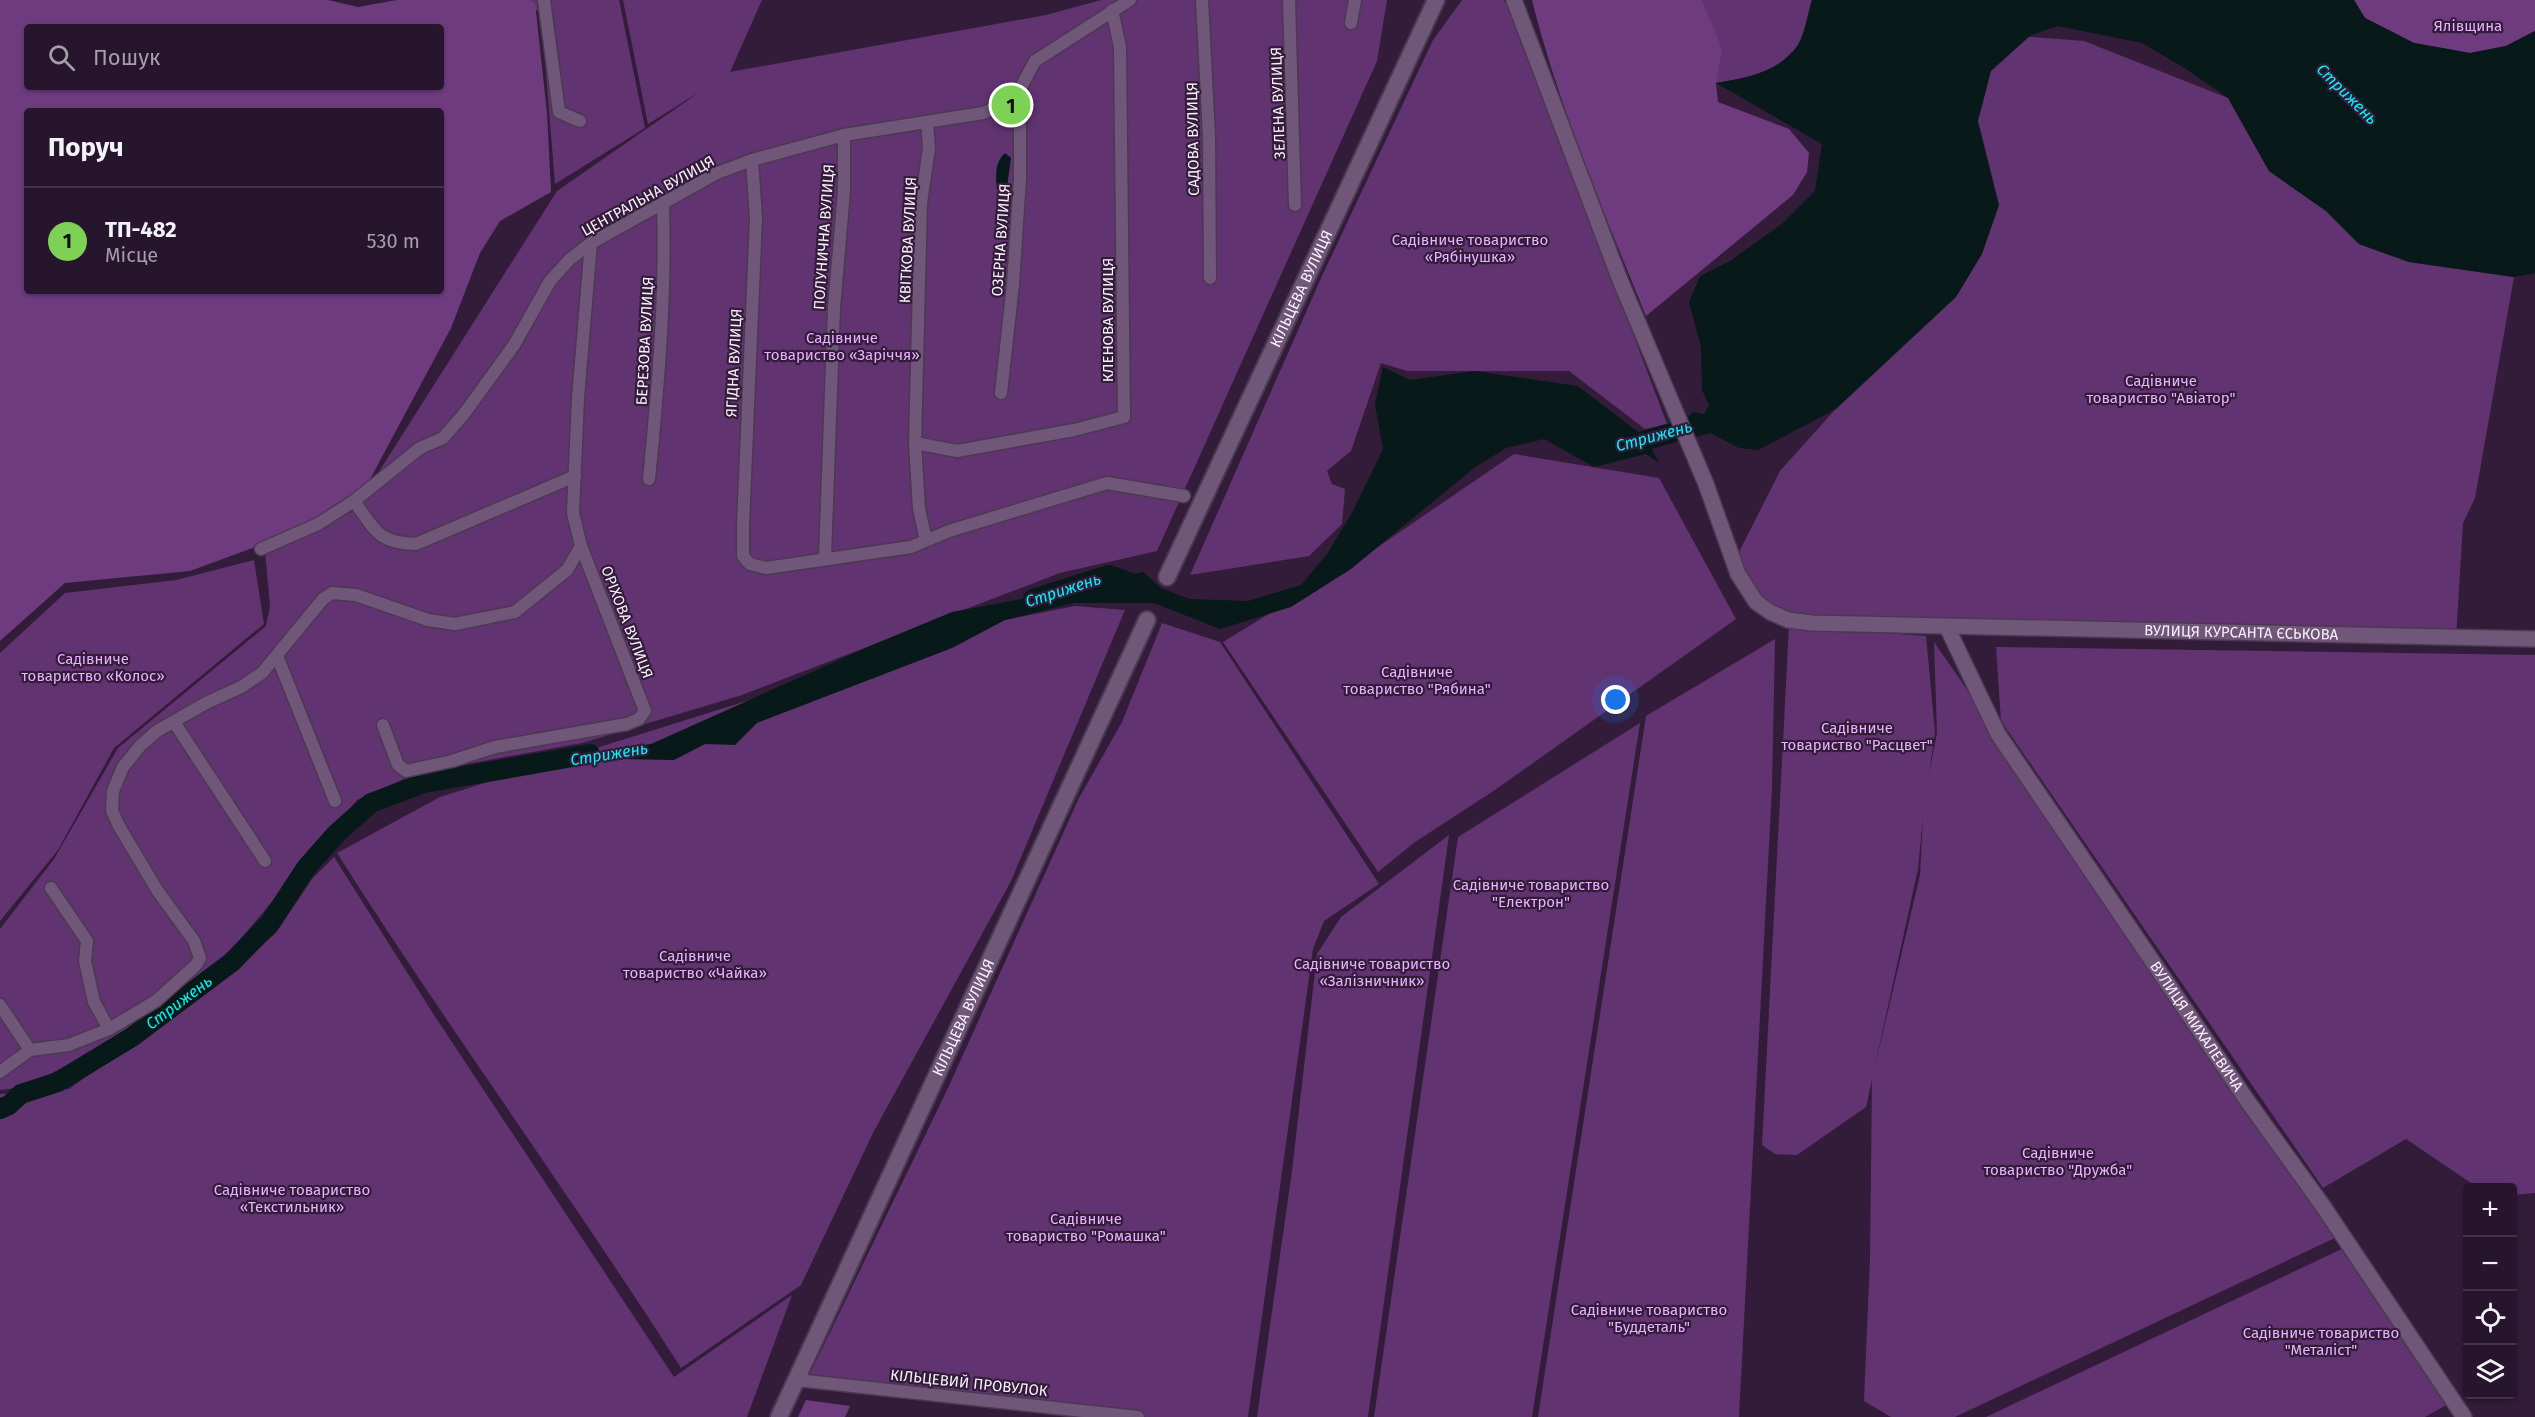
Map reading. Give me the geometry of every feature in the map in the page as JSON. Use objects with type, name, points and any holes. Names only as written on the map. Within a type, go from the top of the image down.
[{"type":"main road","name":"КІЛЬЦЕВА ВУЛИЦЯ","points":[[1167,577],[1436,0]]},
{"type":"main road","name":"КІЛЬЦЕВА ВУЛИЦЯ","points":[[779,1417],[1147,620]]},
{"type":"street","points":[[544,0],[559,112],[580,121]]},
{"type":"street","name":"ЦЕНТРАЛЬНА ВУЛИЦЯ","points":[[261,549],[318,525],[354,501],[420,448],[443,438],[464,414],[514,345],[550,281],[570,259],[591,243],[717,173],[752,160],[844,135],[983,113],[999,106],[1020,89],[1035,61],[1130,0]]},
{"type":"street","name":"САДОВА ВУЛИЦЯ","points":[[1202,0],[1209,136],[1210,278]]},
{"type":"street","name":"ЗЕЛЕНА ВУЛИЦЯ","points":[[1289,0],[1295,205]]},
{"type":"street","points":[[1351,23],[1355,0]]},
{"type":"street","name":"ВУЛИЦЯ КУРСАНТА ЄСЬКОВА","points":[[1514,0],[1620,280],[1693,455],[1738,574],[1756,602],[1788,620],[1947,627],[2535,639]]},
{"type":"street","name":"КЛЕНОВА ВУЛИЦЯ","points":[[915,443],[957,451],[1074,430],[1124,417],[1120,47],[1112,10]]},
{"type":"street","name":"ОЗЕРНА ВУЛИЦЯ","points":[[1001,393],[1013,284],[1020,178],[1020,89]]},
{"type":"street","name":"КВІТКОВА ВУЛИЦЯ","points":[[926,540],[918,497],[915,443],[921,202],[929,148],[927,122]]},
{"type":"street","name":"ПОЛУНИЧНА ВУЛИЦЯ","points":[[825,558],[834,308],[844,191],[844,135]]},
{"type":"street","name":"ЯГІДНА ВУЛИЦЯ","points":[[752,160],[756,218],[743,556],[750,564],[766,568],[794,566],[825,558]]},
{"type":"street","name":"БЕРЕЗОВА ВУЛИЦЯ","points":[[649,479],[660,368],[663,205]]},
{"type":"street","name":"ОРІХОВА ВУЛИЦЯ","points":[[383,725],[398,765],[406,771],[452,761],[495,747],[639,719],[645,711],[581,546],[573,513],[591,243]]},
{"type":"street","points":[[354,501],[382,537],[392,543],[416,544],[575,476]]},
{"type":"street","points":[[825,558],[911,547],[926,540],[1107,483],[1184,496]]},
{"type":"street","points":[[0,1072],[30,1050],[69,1045],[109,1029],[156,1002],[196,965],[200,958],[194,941],[157,890],[112,811],[113,791],[123,767],[140,746],[206,702],[248,683],[262,673],[323,599],[332,593],[356,595],[428,620],[455,624],[515,612],[567,570],[581,546]]},
{"type":"street","name":"ВУЛИЦЯ МИХАЛЕВИЧА","points":[[1947,627],[1998,734],[2239,1089],[2323,1206],[2464,1417]]},
{"type":"street","points":[[277,656],[335,801]]},
{"type":"street","points":[[174,722],[265,861]]},
{"type":"street","points":[[51,888],[87,941],[85,961],[94,1002],[109,1029]]},
{"type":"street","points":[[0,1005],[30,1050]]},
{"type":"street","name":"КІЛЬЦЕВИЙ ПРОВУЛОК","points":[[797,1380],[1138,1417]]},
{"type":"green space","points":[[0,0],[328,0],[358,7],[397,0],[529,0],[535,3],[547,113],[551,192],[500,221],[480,253],[451,328],[353,511],[190,571],[65,583],[0,641]]},
{"type":"green space","points":[[401,0],[619,0],[645,128],[555,184],[541,11],[499,3]]},
{"type":"green space","name":"Садівниче товариство «Заріччя»","points":[[623,0],[762,0],[730,72],[1046,15],[1101,0],[1387,0],[1377,61],[1157,551],[1060,573],[742,695],[582,743],[417,773],[357,800],[223,960],[148,1018],[71,1063],[26,1087],[0,1090],[0,929],[54,859],[118,748],[266,626],[270,606],[265,551],[354,511],[557,191],[701,91],[648,124]]},
{"type":"green space","name":"Садівниче товариство «Рябінушка»","points":[[1462,0],[1503,0],[1509,5],[1667,424],[1645,429],[1569,371],[1407,371],[1381,363],[1351,451],[1327,471],[1332,484],[1345,489],[1342,524],[1309,556],[1190,575],[1322,276],[1433,40]]},
{"type":"green space","points":[[1532,0],[1702,0],[1722,49],[1716,83],[1718,102],[1789,129],[1809,153],[1807,172],[1793,195],[1646,316],[1569,119]]},
{"type":"green space","points":[[1691,0],[1812,0],[1798,45],[1781,62],[1761,73],[1716,83]]},
{"type":"green space","name":"Ялівщина","points":[[2354,0],[2535,0],[2535,31],[2506,46],[2470,53],[2414,43],[2365,18]]},
{"type":"green space","name":"Садівниче товариство \"Авіатор\"","points":[[2017,36],[2084,41],[2228,98],[2269,171],[2326,211],[2359,244],[2409,262],[2514,277],[2475,498],[2463,523],[2456,638],[1887,624],[1770,612],[1734,562],[1780,471],[1937,296],[1974,84]]},
{"type":"green space","name":"Садівниче товариство \"Рябина\"","points":[[1514,454],[1659,478],[1736,619],[1495,790],[1415,842],[1378,872],[1223,642],[1372,551]]},
{"type":"green space","name":"Садівниче товариство «Колос»","points":[[254,560],[264,624],[114,748],[58,850],[0,921],[0,653],[65,593],[176,580]]},
{"type":"green space","name":"Садівниче товариство «Чайка»","points":[[1075,606],[1125,610],[1011,881],[874,1131],[801,1285],[681,1368],[337,853],[440,797],[1005,620]]},
{"type":"green space","name":"Садівниче товариство \"Ромашка\"","points":[[1162,623],[1220,642],[1379,884],[1324,921],[1313,949],[1248,1417],[1114,1417],[805,1384],[948,1088],[1079,798],[1122,722]]},
{"type":"green space","name":"Садівниче товариство \"Дружба\"","points":[[1789,626],[1926,636],[1935,732],[1929,774],[1937,733],[1934,642],[2029,779],[2335,1238],[1955,1417],[1891,1417],[1864,1401],[1870,1259],[1872,1080],[1866,1107],[1797,1155],[1775,1154],[1762,1145]],"holes":[[[1923,817],[1920,875],[1874,1072],[1918,869]]]},
{"type":"green space","name":"Садівниче товариство \"Буддеталь\"","points":[[1775,639],[1772,788],[1739,1417],[1538,1417],[1646,716]]},
{"type":"green space","points":[[1996,647],[2535,655],[2535,1193],[2517,1195],[2517,1183],[2471,1183],[2406,1139],[2323,1188],[2001,721]]},
{"type":"green space","name":"Садівниче товариство \"Електрон\"","points":[[1640,723],[1532,1417],[1374,1417],[1458,837]]},
{"type":"green space","name":"Садівниче товариство «Залізничник»","points":[[1449,835],[1368,1417],[1257,1417],[1292,1171],[1317,954],[1341,917]]},
{"type":"green space","name":"Садівниче товариство «Текстильник»","points":[[334,857],[434,1015],[674,1377],[792,1295],[747,1417],[0,1417],[0,1094],[69,1089],[227,976],[276,933],[312,879]]},
{"type":"green space","name":"Садівниче товариство \"Металіст\"","points":[[2346,1247],[2448,1404],[2425,1417],[1986,1417]]},
{"type":"green space","points":[[806,1400],[850,1406],[845,1417],[798,1417]]},
{"type":"water","points":[[1812,0],[2354,0],[2365,18],[2414,43],[2470,53],[2506,46],[2535,31],[2535,273],[2514,277],[2409,262],[2359,244],[2326,211],[2269,171],[2228,98],[2186,69],[2142,43],[2058,26],[2031,35],[1991,71],[1978,121],[1999,205],[1982,254],[1956,297],[1836,409],[1758,450],[1739,448],[1710,433],[1694,437],[1687,418],[1693,412],[1704,414],[1709,405],[1702,390],[1701,347],[1689,302],[1700,276],[1730,261],[1783,223],[1815,191],[1822,144],[1716,83],[1761,73],[1781,62],[1798,45]]},
{"type":"water","points":[[1005,153],[1011,158],[1007,187],[997,190],[997,166]]},
{"type":"water","points":[[1383,367],[1410,380],[1475,371],[1578,386],[1646,438],[1659,463],[1646,454],[1594,467],[1544,439],[1506,448],[1474,468],[1351,569],[1291,607],[1220,629],[1154,603],[1074,603],[1005,620],[952,648],[757,723],[735,745],[705,744],[674,760],[566,758],[651,744],[952,612],[1091,586],[1143,572],[1161,588],[1189,599],[1248,601],[1301,585],[1327,554],[1353,511],[1383,449],[1375,405]]},
{"type":"waterway","name":"Стрижень","points":[[1623,447],[1702,424]]},
{"type":"waterway","name":"Стрижень","points":[[1033,599],[1109,575],[1142,587]]},
{"type":"waterway","name":"Стрижень","points":[[0,1109],[9,1105],[21,1094],[58,1082],[132,1037],[232,962],[270,923],[306,868],[337,833],[371,803],[424,783],[590,754]]},
{"type":"place","name":"ТП-482","points":[[1011,105]]},
{"type":"park label","name":"Садівниче товариство \"Расцвет\"","points":[[1857,736]]}]
